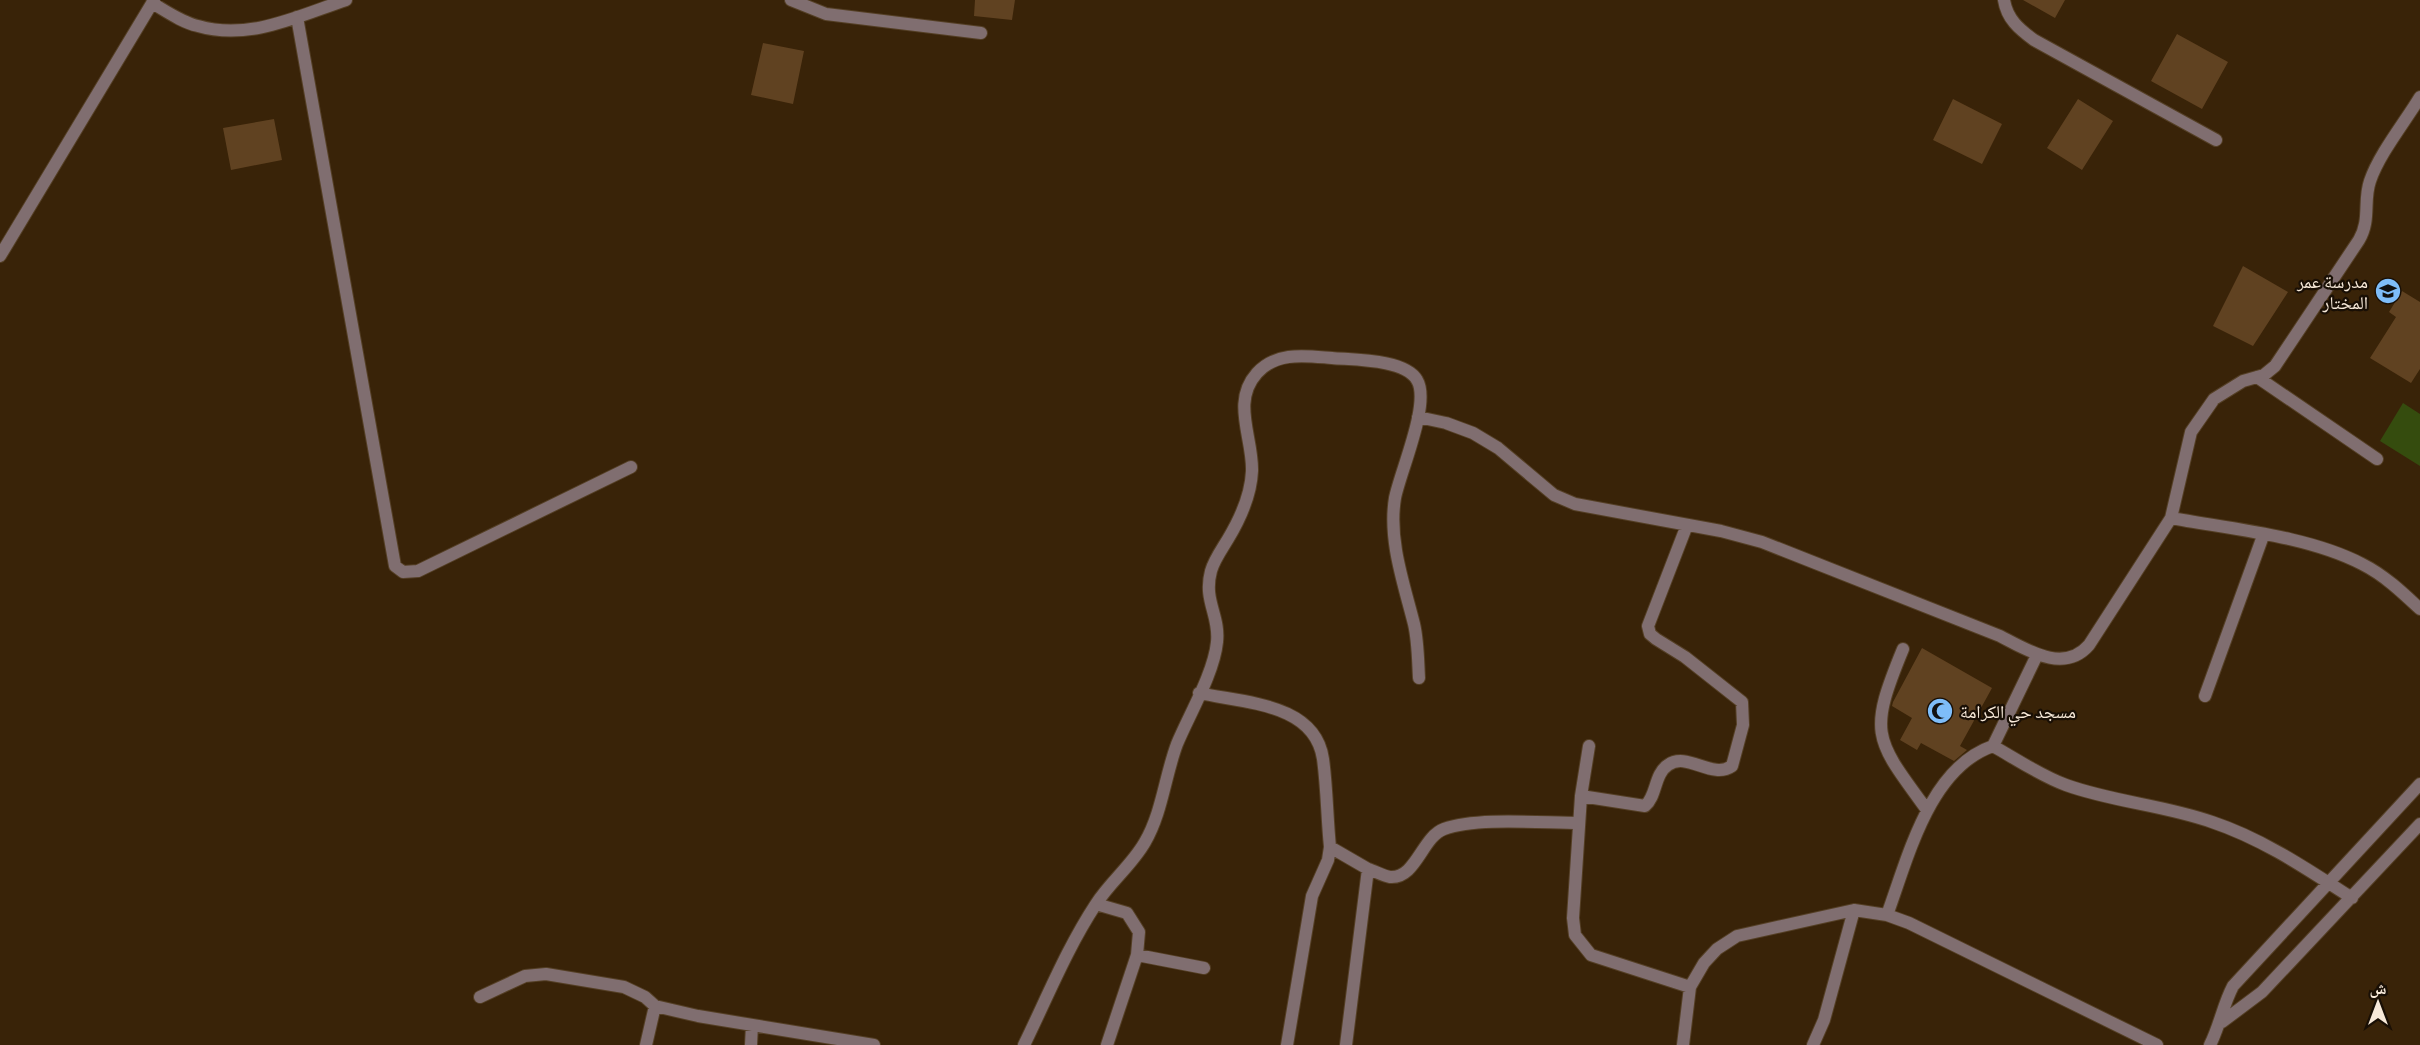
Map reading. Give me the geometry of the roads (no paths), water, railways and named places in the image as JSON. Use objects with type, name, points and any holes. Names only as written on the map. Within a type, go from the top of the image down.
[{"type":"street","points":[[0,256],[153,2],[196,26],[236,32],[297,17],[346,0]]},
{"type":"street","points":[[791,0],[826,14],[981,33]]},
{"type":"street","points":[[2004,0],[2009,16],[2015,25],[2034,40],[2216,140]]},
{"type":"street","points":[[297,17],[395,566],[398,570],[409,572],[427,567],[631,467]]},
{"type":"street","points":[[1418,417],[1446,423],[1473,433],[1498,448],[1554,495],[1575,504],[1762,542],[2000,636],[2037,655],[2058,659],[2078,656],[2084,651],[2171,518],[2191,432],[2214,399],[2228,389],[2257,377],[2275,366],[2364,232],[2368,215],[2367,195],[2372,176],[2420,97]]},
{"type":"street","points":[[1024,1045],[1096,904],[1145,843],[1177,744],[1217,645],[1217,626],[1208,601],[1212,566],[1232,532],[1250,491],[1252,457],[1244,406],[1245,393],[1257,373],[1272,361],[1298,355],[1386,363],[1408,371],[1417,378],[1420,387],[1418,417],[1395,500],[1395,526],[1400,570],[1414,627],[1419,678]]},
{"type":"street","points":[[2257,377],[2377,459]]},
{"type":"street","points":[[2171,518],[2329,550],[2363,564],[2394,585],[2420,609]]},
{"type":"street","points":[[1581,796],[1645,806],[1650,802],[1661,775],[1670,764],[1678,760],[1720,772],[1732,766],[1743,725],[1742,702],[1685,657],[1656,639],[1650,634],[1648,626],[1687,525]]},
{"type":"street","points":[[2205,696],[2263,536]]},
{"type":"street","points":[[1903,649],[1887,688],[1880,728],[1891,762],[1927,810]]},
{"type":"street","points":[[1887,915],[1927,810],[1958,770],[1984,749],[1993,746],[2037,655]]},
{"type":"street","points":[[1199,693],[1285,712],[1302,720],[1314,732],[1323,759],[1330,847],[1328,860],[1312,896],[1287,1045]]},
{"type":"street","points":[[1589,746],[1581,796],[1573,918],[1575,935],[1591,956],[1690,987]]},
{"type":"street","points":[[1993,746],[2063,784],[2135,804],[2184,813],[2241,833],[2268,845],[2352,898]]},
{"type":"street","points":[[2210,1045],[2222,1022],[2227,997],[2233,986],[2420,784]]},
{"type":"street","points":[[1330,847],[1368,869],[1389,877],[1404,873],[1435,834],[1444,829],[1488,824],[1579,823]]},
{"type":"street","points":[[2222,1022],[2262,992],[2420,824]]},
{"type":"street","points":[[1346,1045],[1368,869]]},
{"type":"street","points":[[1096,904],[1127,913],[1139,932],[1137,956],[1107,1045]]},
{"type":"street","points":[[1813,1045],[1824,1020],[1854,910]]},
{"type":"street","points":[[1683,1045],[1690,987],[1704,963],[1717,949],[1737,936],[1836,912],[1854,910],[1887,915],[1934,934],[2157,1045]]},
{"type":"street","points":[[1137,956],[1204,968]]},
{"type":"street","points":[[480,997],[525,976],[546,974],[624,987],[636,991],[655,1006],[874,1045]]},
{"type":"street","points":[[646,1045],[655,1006]]},
{"type":"street","points":[[751,1045],[752,1025]]},
{"type":"place","name":"مدرسة عمر المختار","points":[[2388,291]]},
{"type":"place","name":"مسجد حي الكرامة","points":[[1940,711]]}]
